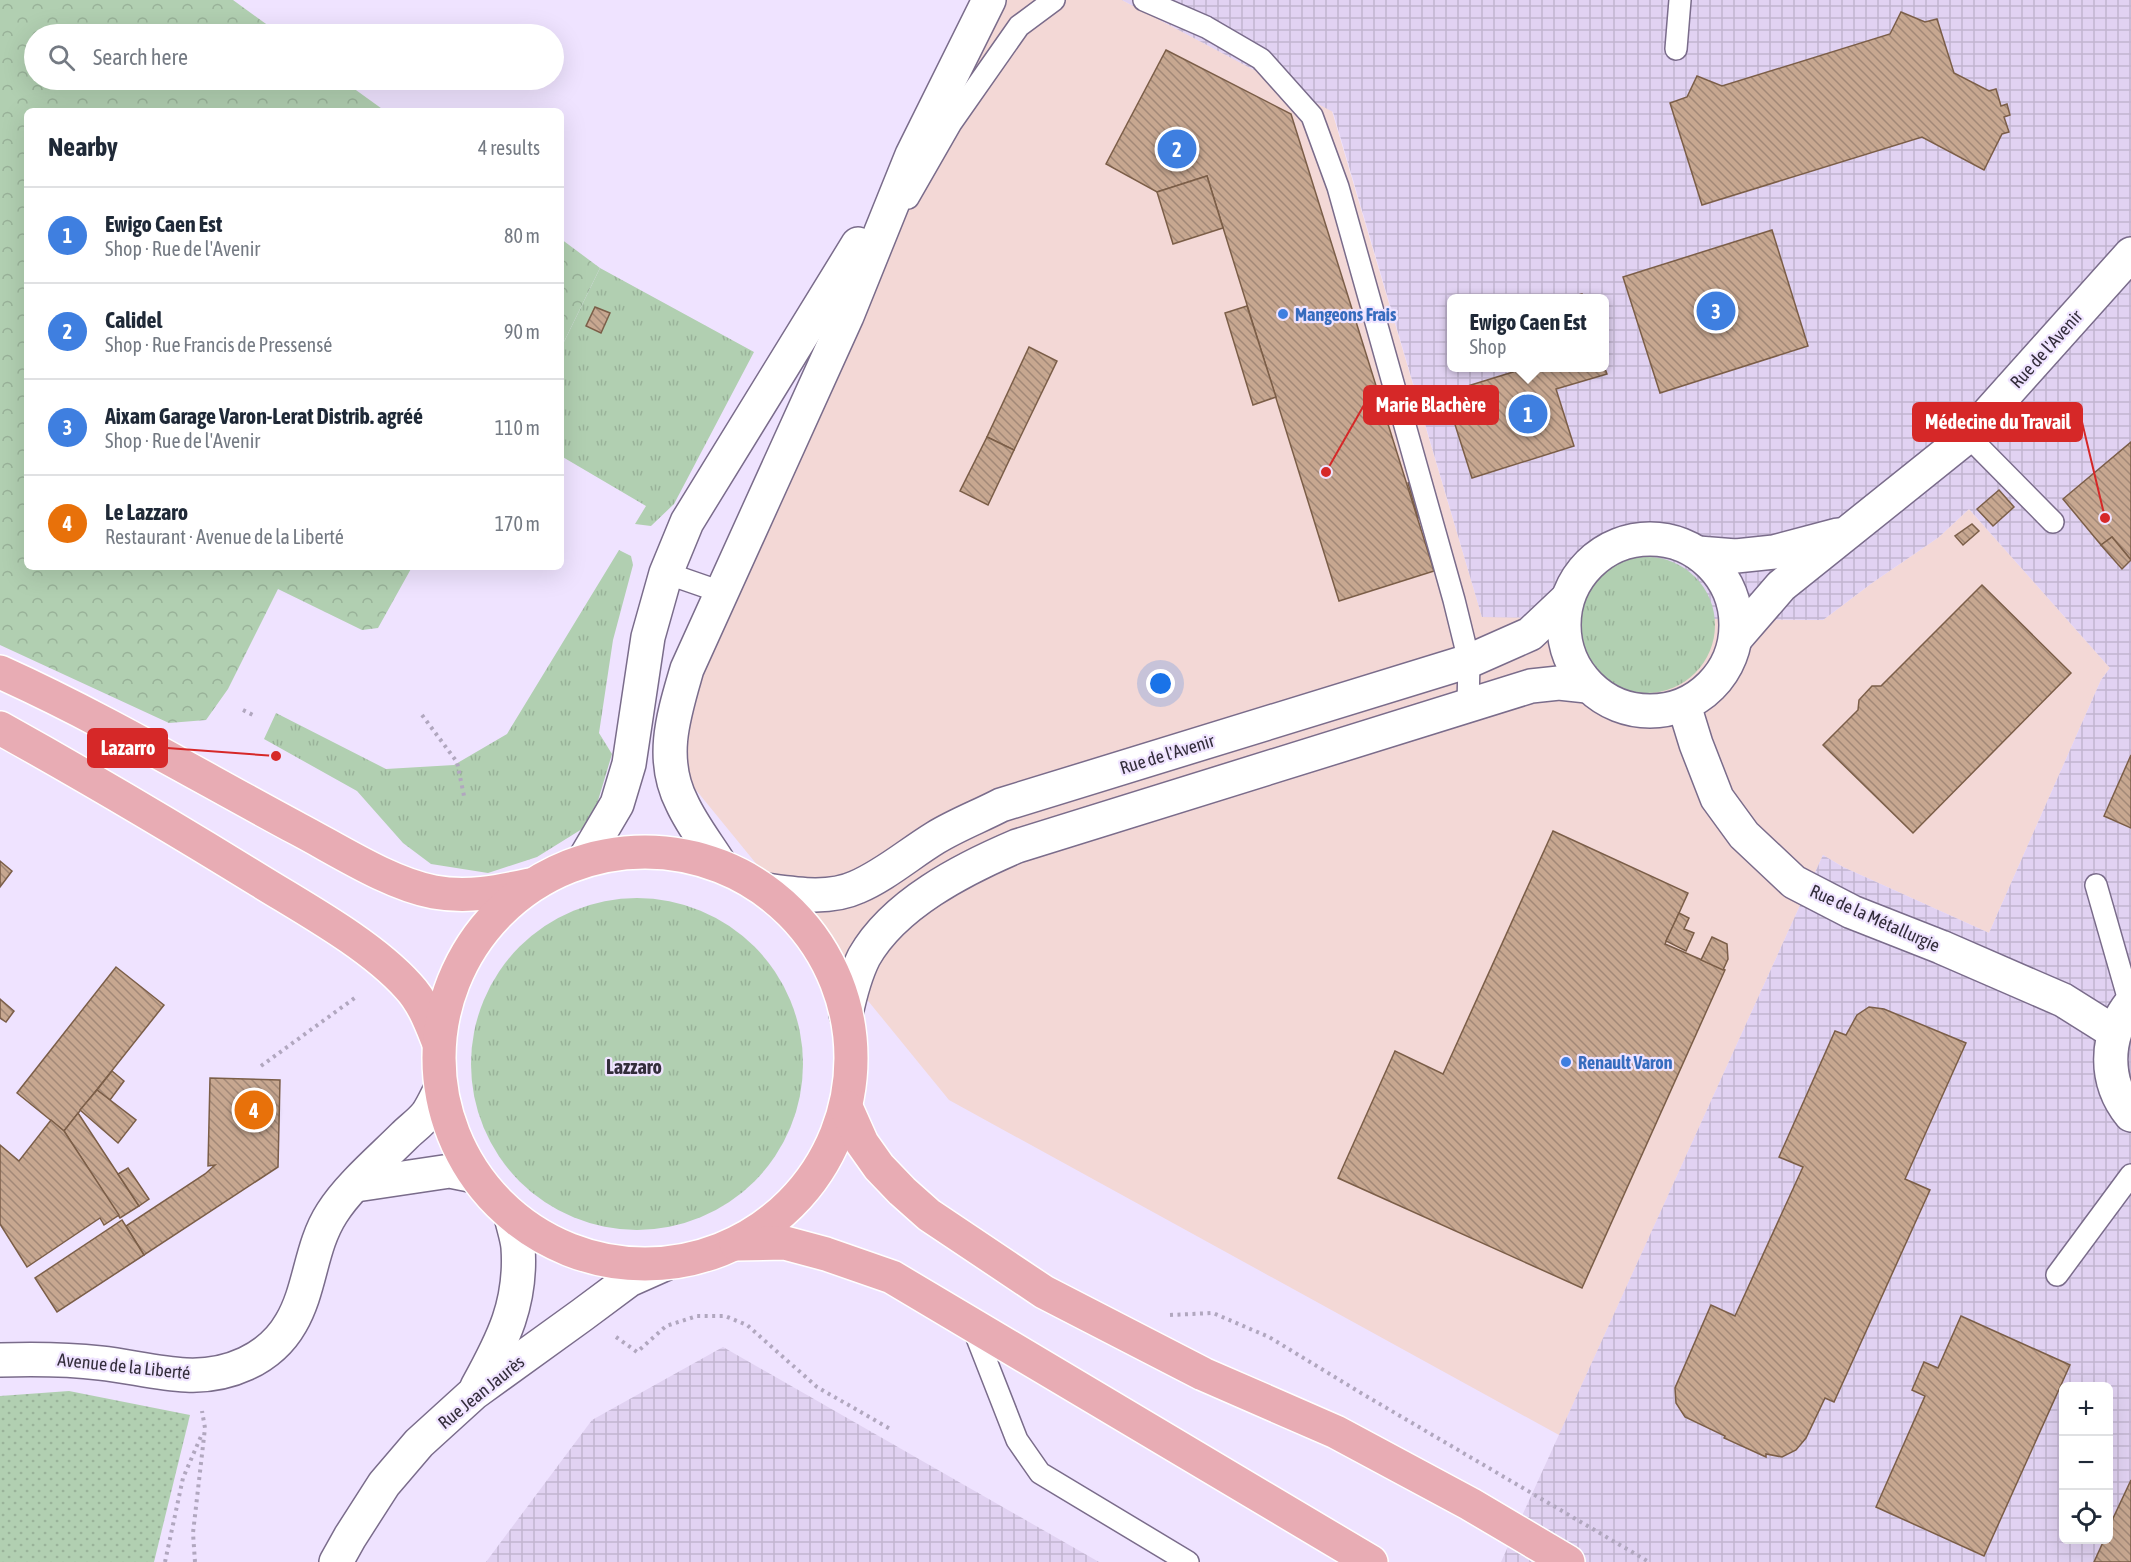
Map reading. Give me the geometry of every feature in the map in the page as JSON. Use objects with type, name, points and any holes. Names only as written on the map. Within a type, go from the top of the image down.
[{"type":"main road","points":[[0,672],[60,699],[239,797],[369,866],[406,883],[433,892],[474,895],[531,885]]},
{"type":"main road","points":[[0,728],[124,798],[296,903],[380,959],[423,1004],[438,1041]]},
{"type":"main road","points":[[629,852],[676,853],[721,866],[744,876],[766,890],[789,910],[809,932],[825,958],[838,985],[846,1014],[851,1060],[846,1107],[830,1149],[806,1188],[774,1220],[736,1244],[701,1257],[665,1264],[623,1264],[583,1256],[545,1239],[511,1216],[475,1176],[460,1150],[448,1120],[440,1090],[438,1041],[447,995],[467,952],[495,915],[531,885],[584,860],[629,852]]},
{"type":"main road","points":[[846,1107],[862,1143],[879,1167],[902,1191],[929,1215],[1044,1292],[1203,1374],[1336,1432],[1470,1504],[1568,1562]]},
{"type":"main road","points":[[736,1244],[785,1243],[826,1254],[892,1277],[1371,1562]]},
{"type":"street","points":[[721,866],[681,802],[672,774],[669,744],[673,717],[687,669],[847,316],[912,155],[989,0]]},
{"type":"street","points":[[584,860],[618,804],[626,774],[648,636],[666,573],[687,522],[912,155]]},
{"type":"street","name":"Rue de l'Avenir","points":[[1736,638],[1781,586],[1968,436],[2131,254]]},
{"type":"street","name":"Rue de l'Avenir","points":[[1698,552],[1736,556],[1774,552],[1848,532]]},
{"type":"street","points":[[1660,538],[1698,552],[1721,575],[1734,605],[1736,638],[1719,679],[1684,705],[1650,713],[1616,706],[1587,686],[1565,646],[1566,600],[1586,565],[1620,543],[1660,538]]},
{"type":"street","name":"Rue de l'Avenir","points":[[766,890],[800,895],[827,894],[855,888],[888,870],[937,837],[1001,805],[1468,661],[1530,634],[1566,600]]},
{"type":"street","points":[[846,1014],[864,957],[886,929],[914,902],[947,880],[982,861],[1017,846],[1531,686],[1559,683],[1587,686]]},
{"type":"street","name":"Rue de la Métallurgie","points":[[1684,705],[1717,798],[1744,835],[1794,882],[1852,912],[1941,947],[2063,1000],[2114,1032]]},
{"type":"street","points":[[2130,1004],[2114,1032],[2110,1057],[2113,1081],[2122,1104],[2131,1115]]},
{"type":"street","name":"Avenue de la Liberté","points":[[0,1360],[60,1358],[186,1375],[219,1373],[243,1366],[263,1354],[281,1338],[291,1322],[301,1300],[321,1232],[344,1195],[426,1115],[440,1090]]},
{"type":"street","points":[[356,1185],[450,1171],[475,1176]]},
{"type":"street","points":[[474,1393],[497,1350],[518,1292],[518,1246],[511,1216]]},
{"type":"street","name":"Rue Jean Jaurès","points":[[336,1562],[384,1484],[419,1443],[474,1393],[629,1280],[665,1264]]},
{"type":"lane","points":[[862,279],[951,123],[1019,26],[1054,0]]},
{"type":"lane","points":[[1144,0],[1206,27],[1261,59],[1312,116],[1338,187],[1450,588],[1468,661],[1468,706]]},
{"type":"lane","points":[[1676,49],[1680,0]]},
{"type":"lane","points":[[1968,436],[2053,522]]},
{"type":"lane","points":[[666,573],[721,592]]},
{"type":"lane","points":[[2096,885],[2130,1004]]},
{"type":"lane","points":[[2057,1275],[2131,1174]]},
{"type":"lane","points":[[972,1325],[1017,1440],[1040,1473],[1188,1562]]},
{"type":"path","points":[[243,710],[255,716]]},
{"type":"path","points":[[422,715],[457,762],[464,796]]},
{"type":"path","points":[[261,1066],[356,997]]},
{"type":"path","points":[[613,1335],[638,1352],[666,1326],[697,1316],[725,1316],[747,1325],[817,1387],[892,1430]]},
{"type":"path","points":[[186,1375],[201,1404],[205,1428],[193,1533],[195,1562]]},
{"type":"path","points":[[165,1562],[183,1478],[205,1428]]},
{"type":"shaded area","points":[[989,0],[1122,0],[1332,111],[1482,617],[1823,620],[1939,537],[1969,509],[2110,668],[2101,680],[1989,933],[1843,867],[1823,855],[1559,1435],[949,1100],[687,779],[688,701]]},
{"type":"shaded area","points":[[1122,0],[2131,0],[2131,1562],[1501,1562],[1823,855],[1843,867],[1989,933],[2101,680],[2110,668],[1969,509],[1939,537],[1823,620],[1482,617],[1333,112]]},
{"type":"shaded area","points":[[723,1347],[1099,1562],[486,1562],[592,1420]]},
{"type":"green space","points":[[0,0],[233,0],[266,24],[24,24],[24,90],[356,90],[381,108],[24,108],[24,570],[410,570],[378,628],[362,630],[278,589],[228,689],[206,720],[169,723],[0,645]]},
{"type":"green space","points":[[564,241],[600,268],[564,342]]},
{"type":"green space","points":[[600,268],[754,352],[674,504],[651,526],[635,524],[646,506],[564,458],[564,342]]},
{"type":"green space","points":[[619,550],[631,556],[633,565],[613,640],[599,733],[612,754],[597,804],[582,829],[537,857],[488,873],[431,864],[403,843],[357,791],[264,739],[276,713],[386,769],[454,765],[507,734]]},
{"type":"green space","points":[[1647,557],[1673,562],[1695,577],[1710,599],[1715,625],[1710,651],[1695,673],[1673,688],[1647,693],[1621,688],[1599,673],[1584,651],[1579,625],[1584,599],[1599,577],[1621,562]]},
{"type":"green space","points":[[621,898],[653,898],[685,905],[715,917],[743,935],[766,958],[791,1000],[803,1048],[800,1096],[791,1128],[766,1170],[743,1193],[715,1211],[685,1223],[653,1230],[621,1230],[589,1223],[559,1211],[531,1193],[508,1170],[490,1142],[478,1112],[471,1080],[471,1048],[478,1016],[490,986],[508,958],[531,935],[559,917],[589,905]]},
{"type":"green space","points":[[69,1391],[190,1415],[154,1562],[0,1562],[0,1396]]},
{"type":"building","points":[[1901,12],[1925,22],[1937,19],[1954,73],[1989,91],[1996,89],[2001,106],[2007,104],[2010,115],[2004,117],[2009,132],[2002,134],[1984,170],[1922,137],[1702,205],[1670,103],[1687,97],[1697,76],[1722,86],[1890,34]]},
{"type":"building","points":[[1166,50],[1291,114],[1434,571],[1339,601],[1207,176],[1157,192],[1106,164]]},
{"type":"building","points":[[1207,176],[1223,228],[1173,244],[1157,192]]},
{"type":"building","points":[[1772,230],[1808,346],[1660,393],[1623,277]]},
{"type":"building","points":[[1247,306],[1276,397],[1253,405],[1225,313]]},
{"type":"building","points":[[595,307],[610,313],[601,333],[586,326]]},
{"type":"building","points":[[1029,347],[1057,361],[1014,450],[987,437]]},
{"type":"building","points":[[1513,372],[1606,372],[1607,374],[1556,389],[1574,446],[1472,478],[1445,393]]},
{"type":"building","points":[[987,437],[1014,450],[988,505],[960,491]]},
{"type":"building","points":[[2131,442],[2131,560],[2112,537],[2101,545],[2063,499]]},
{"type":"building","points":[[1418,480],[1429,514],[1418,518],[1408,483]]},
{"type":"building","points":[[1999,490],[2014,507],[1993,526],[1977,509]]},
{"type":"building","points":[[1972,524],[1979,531],[1963,545],[1955,536]]},
{"type":"building","points":[[2112,537],[2131,560],[2122,569],[2101,545]]},
{"type":"building","points":[[1982,585],[2071,673],[1913,833],[1823,745],[1858,710],[1859,700],[1872,686],[1881,686]]},
{"type":"building","points":[[2131,755],[2131,828],[2104,816]]},
{"type":"building","name":"Renault Varon","points":[[1553,831],[1688,893],[1665,944],[1725,970],[1582,1288],[1338,1178],[1395,1051],[1443,1074]]},
{"type":"building","points":[[0,861],[12,871],[0,887]]},
{"type":"building","points":[[1679,913],[1689,918],[1684,929],[1694,933],[1686,951],[1666,941]]},
{"type":"building","points":[[1712,937],[1727,944],[1728,959],[1723,970],[1701,960]]},
{"type":"building","points":[[116,967],[164,1005],[64,1131],[17,1093]]},
{"type":"building","points":[[0,999],[14,1011],[6,1022],[0,1018]]},
{"type":"building","points":[[1869,1007],[1884,1009],[1966,1043],[1905,1179],[1930,1190],[1834,1402],[1825,1398],[1806,1438],[1796,1450],[1782,1457],[1766,1454],[1766,1457],[1685,1417],[1676,1403],[1675,1388],[1711,1305],[1735,1316],[1803,1167],[1779,1157],[1835,1031],[1846,1035],[1857,1015]]},
{"type":"building","points":[[112,1071],[124,1081],[110,1100],[97,1090]]},
{"type":"building","points":[[210,1078],[280,1080],[278,1167],[144,1255],[126,1226],[215,1165],[208,1166]]},
{"type":"building","points":[[97,1090],[136,1120],[118,1143],[80,1110]]},
{"type":"building","points":[[78,1113],[139,1206],[120,1218],[64,1131]]},
{"type":"building","points":[[51,1120],[64,1131],[119,1215],[104,1225],[100,1218],[27,1267],[0,1224],[0,1145],[19,1161]]},
{"type":"building","points":[[128,1168],[149,1199],[139,1206],[118,1174]]},
{"type":"building","points":[[122,1220],[144,1255],[57,1312],[35,1278]]},
{"type":"building","points":[[1961,1316],[2070,1365],[2062,1382],[2059,1382],[2059,1389],[1984,1556],[1876,1507],[1925,1396],[1912,1390],[1924,1362],[1938,1368]]},
{"type":"building","points":[[2131,1480],[2131,1562],[2094,1562],[2102,1544],[2113,1544],[2113,1518]]},
{"type":"place","name":"Calidel","points":[[1177,149]]},
{"type":"place","name":"Aixam Garage Varon-Lerat Distrib. agréé","points":[[1716,311]]},
{"type":"place","name":"Mangeons Frais","points":[[1283,314]]},
{"type":"place","name":"Ewigo Caen Est","points":[[1528,414]]},
{"type":"place","name":"Marie Blachère","points":[[1326,472]]},
{"type":"place","name":"Médecine du Travail","points":[[2105,518]]},
{"type":"place","name":"Lazarro","points":[[276,756]]},
{"type":"place","name":"Renault Varon","points":[[1566,1062]]},
{"type":"place","name":"Le Lazzaro","points":[[254,1110]]},
{"type":"district","name":"Lazzaro","points":[[634,1066]]}]
